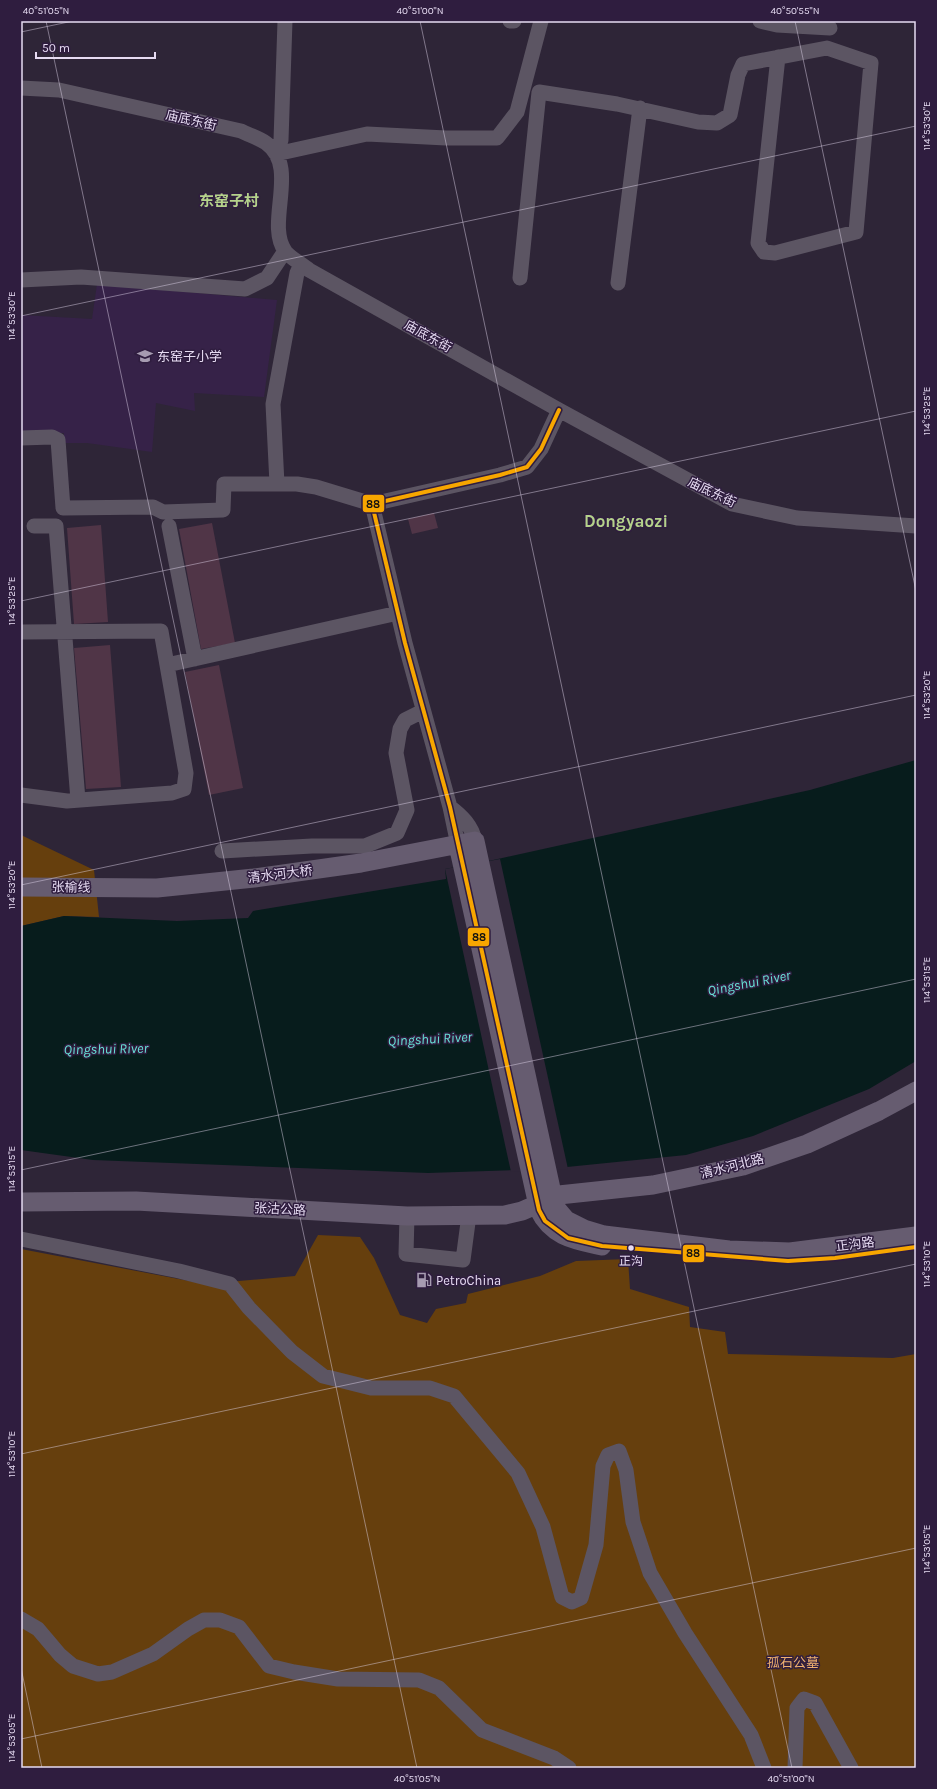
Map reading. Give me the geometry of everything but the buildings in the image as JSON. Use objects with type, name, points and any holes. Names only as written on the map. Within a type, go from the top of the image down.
[{"type":"main road","name":"清水河大桥","points":[[121,888],[157,888],[254,878],[361,864],[467,843]]},
{"type":"main road","name":"正沟路","points":[[467,843],[539,1170],[545,1221],[568,1238],[602,1246],[788,1261],[835,1258],[916,1247]]},
{"type":"main road","name":"张榆线","points":[[21,887],[121,888]]},
{"type":"main road","name":"清水河北路","points":[[544,1203],[653,1185],[743,1166],[807,1144],[879,1111],[916,1091]]},
{"type":"main road","name":"清水河北路","points":[[544,1203],[611,1203],[666,1194],[747,1176],[812,1155],[883,1121],[916,1102]]},
{"type":"main road","name":"张沽公路","points":[[21,1202],[136,1201],[407,1216],[505,1215],[544,1203]]},
{"type":"main road","name":"正沟路","points":[[544,1203],[566,1220],[584,1229],[604,1235],[729,1250],[790,1252],[916,1236]]},
{"type":"street","points":[[21,280],[81,277],[245,289],[266,278],[285,251],[279,236],[282,176],[276,154],[281,140],[285,21]]},
{"type":"street","points":[[276,154],[367,134],[446,138],[497,138],[517,112],[541,21]]},
{"type":"street","points":[[760,21],[777,25],[830,25],[827,48]]},
{"type":"street","points":[[520,278],[539,92],[640,108],[698,122],[717,123],[730,115],[738,75],[743,64],[778,57],[827,48],[871,63],[856,232],[775,253],[764,252],[758,243],[778,57]]},
{"type":"street","name":"庙底东街","points":[[21,88],[60,90],[241,131],[266,143],[276,154]]},
{"type":"street","points":[[618,284],[640,108]]},
{"type":"street","name":"庙底东街","points":[[285,251],[309,270],[559,410],[732,504],[797,518],[916,526]]},
{"type":"street","points":[[277,484],[273,404],[297,273],[301,264]]},
{"type":"street","points":[[21,438],[52,437],[58,440],[63,508],[153,507],[163,512],[223,510],[224,484],[297,484],[316,487],[372,504],[500,475],[527,467],[541,449],[559,410]]},
{"type":"street","points":[[372,504],[423,711],[450,807],[460,814],[473,831],[467,843]]},
{"type":"street","points":[[34,526],[56,526],[66,631],[78,800]]},
{"type":"street","points":[[169,526],[195,659]]},
{"type":"street","points":[[167,665],[398,613]]},
{"type":"street","points":[[21,632],[161,631],[186,773],[184,789],[172,793],[67,801],[21,795]]},
{"type":"street","points":[[222,851],[312,846],[365,846],[397,833],[407,810],[396,753],[400,729],[405,720],[423,711]]},
{"type":"street","points":[[407,1216],[406,1254],[463,1260],[469,1215]]},
{"type":"street","points":[[21,1239],[179,1271],[230,1284],[249,1308],[292,1352],[323,1376],[371,1388],[430,1388],[454,1396],[518,1473],[543,1527],[562,1597],[572,1602],[581,1598],[596,1545],[603,1466],[608,1455],[619,1451],[626,1470],[633,1522],[650,1573],[685,1634],[751,1735],[764,1768]]},
{"type":"street","points":[[21,1619],[38,1630],[60,1655],[73,1666],[98,1674],[112,1672],[153,1654],[188,1629],[204,1620],[220,1620],[239,1627],[269,1666],[294,1672],[338,1679],[419,1680],[439,1688],[482,1730],[554,1758],[569,1768]]},
{"type":"street","points":[[795,1768],[797,1708],[804,1699],[815,1703],[851,1768]]},
{"type":"shaded area","name":"东窑子小学","points":[[97,284],[277,300],[264,397],[194,393],[195,411],[156,403],[152,452],[87,443],[64,443],[64,433],[21,433],[21,315],[92,319]]},
{"type":"green space","points":[[21,835],[94,870],[99,917],[64,916],[21,926]]},
{"type":"green space","name":"孤石公墓","points":[[318,1235],[360,1237],[374,1258],[400,1315],[427,1323],[436,1309],[466,1303],[468,1294],[540,1276],[576,1261],[628,1259],[630,1289],[689,1307],[690,1327],[725,1332],[728,1354],[893,1358],[916,1354],[916,1768],[21,1768],[21,1249],[205,1284],[295,1276]]},
{"type":"water","name":"Qingshui River","points":[[916,760],[916,1061],[869,1089],[753,1136],[686,1155],[547,1169],[428,1173],[93,1160],[21,1150],[21,926],[64,916],[177,921],[248,918],[253,911],[446,879],[445,869],[480,863],[810,790]]},
{"type":"pier","points":[[500,859],[568,1169],[511,1172],[445,869]]},
{"type":"transit line","name":"88","points":[[559,410],[541,449],[527,467],[500,475],[372,504],[405,643],[450,807],[539,1210],[545,1221],[568,1238],[602,1246],[788,1261],[835,1258],[916,1247]]},
{"type":"place","name":"东窑子小学","points":[[145,356]]},
{"type":"place","name":"正沟","points":[[631,1248]]},
{"type":"place","name":"PetroChina","points":[[424,1280]]},
{"type":"district","name":"东窑子村","points":[[229,201]]},
{"type":"district","name":"Dongyaozi","points":[[626,521]]}]
